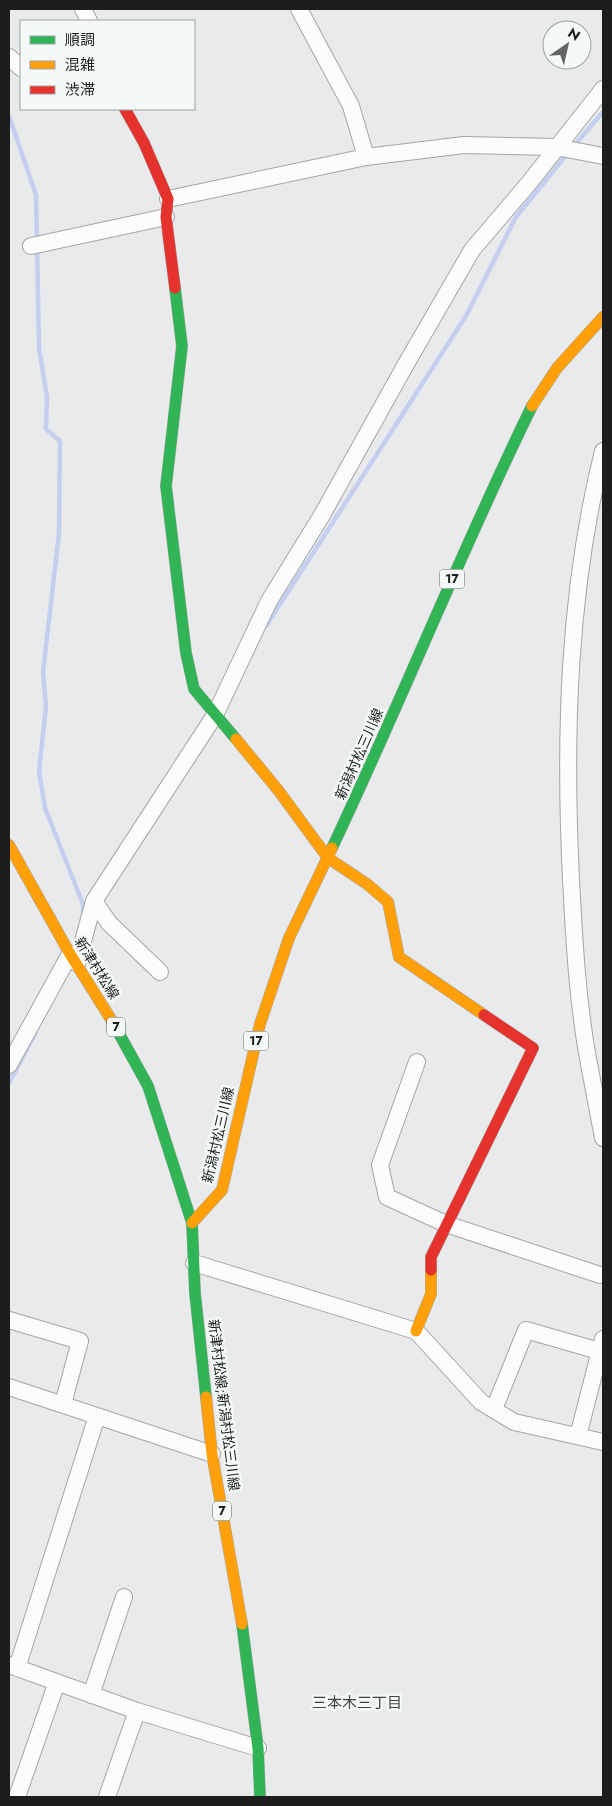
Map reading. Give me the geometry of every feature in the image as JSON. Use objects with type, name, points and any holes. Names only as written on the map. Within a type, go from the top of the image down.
[{"type":"main road","points":[[128,114],[144,144],[168,199],[166,217],[182,346],[166,486],[186,653],[194,689],[278,790],[328,858],[367,884],[388,902],[399,957],[533,1048],[431,1257],[431,1294],[416,1331]]},
{"type":"main road","name":"新潟村松三川線","points":[[192,1223],[222,1190],[260,1024],[289,938],[378,750],[500,472],[532,406],[557,368],[603,317]]},
{"type":"main road","name":"新津村松線","points":[[9,845],[148,1086],[192,1223]]},
{"type":"main road","name":"新津村松線;新潟村松三川線","points":[[192,1223],[195,1293],[212,1454],[241,1614],[258,1748],[260,1797]]},
{"type":"street","points":[[299,9],[351,106],[366,157]]},
{"type":"street","points":[[9,57],[20,67]]},
{"type":"street","points":[[9,1065],[74,958],[94,901],[215,715],[269,601],[322,516],[472,250],[530,183],[556,147],[603,89]]},
{"type":"street","points":[[114,110],[128,114]]},
{"type":"street","points":[[168,199],[366,157],[464,145],[556,147],[603,156]]},
{"type":"street","points":[[31,246],[166,217]]},
{"type":"street","points":[[603,450],[578,591],[569,680],[568,815],[574,944],[587,1051],[603,1138]]},
{"type":"street","points":[[94,901],[109,922],[160,972]]},
{"type":"street","points":[[417,1062],[380,1165],[387,1197],[446,1224],[600,1275]]},
{"type":"street","points":[[194,1263],[416,1331],[481,1402],[514,1422],[603,1442]]},
{"type":"street","points":[[9,1320],[80,1341],[63,1404]]},
{"type":"street","points":[[494,1410],[526,1330],[601,1345],[578,1436]]},
{"type":"street","points":[[9,1387],[212,1454]]},
{"type":"street","points":[[97,1416],[13,1666],[137,1711],[258,1748]]},
{"type":"street","points":[[91,1695],[124,1597]]},
{"type":"street","points":[[18,1797],[57,1682]]},
{"type":"street","points":[[107,1797],[137,1711]]},
{"type":"waterway","points":[[573,147],[603,112]]},
{"type":"waterway","points":[[9,116],[36,195],[39,348],[47,397],[46,429],[60,441],[59,533],[43,672],[46,707],[39,771],[45,808],[83,904],[83,914]]},
{"type":"waterway","points":[[266,626],[466,316],[516,217],[568,153]]},
{"type":"waterway","points":[[9,1083],[36,1032]]},
{"type":"traffic: fast","points":[[175,288],[182,346],[166,486],[186,653],[194,689],[236,739]]},
{"type":"traffic: fast","points":[[332,848],[532,406]]},
{"type":"traffic: fast","points":[[112,1021],[148,1086],[192,1223],[195,1293],[206,1397]]},
{"type":"traffic: fast","points":[[242,1624],[258,1748],[260,1797]]},
{"type":"traffic: slow","points":[[532,406],[557,368],[603,317]]},
{"type":"traffic: slow","points":[[236,739],[278,790],[328,858],[367,884],[388,902],[399,957],[484,1015]]},
{"type":"traffic: slow","points":[[9,845],[70,954],[112,1021]]},
{"type":"traffic: slow","points":[[192,1223],[222,1190],[260,1024],[289,938],[332,848]]},
{"type":"traffic: slow","points":[[416,1331],[431,1294],[431,1270]]},
{"type":"traffic: slow","points":[[206,1397],[212,1454],[242,1624]]},
{"type":"traffic: jam","points":[[126,110],[144,143],[168,199],[166,217],[175,288]]},
{"type":"traffic: jam","points":[[431,1270],[431,1257],[533,1048],[484,1015]]},
{"type":"district","name":"三本木三丁目","points":[[357,1703]]}]
